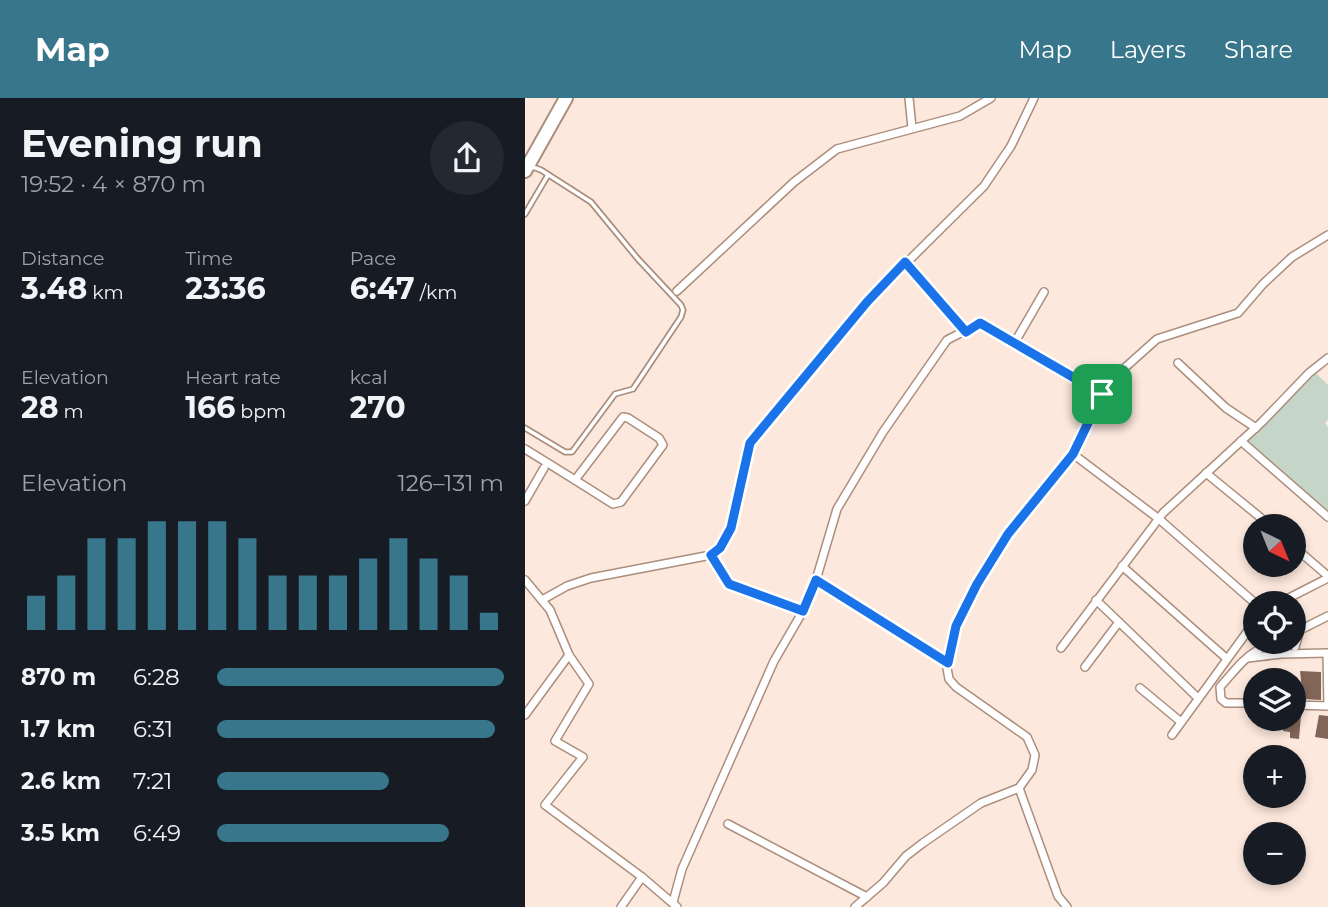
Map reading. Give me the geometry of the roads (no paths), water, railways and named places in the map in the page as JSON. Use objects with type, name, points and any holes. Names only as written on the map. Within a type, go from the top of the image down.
[{"type":"highway","points":[[527,168],[562,101]]},
{"type":"street","points":[[909,98],[912,128]]},
{"type":"street","points":[[677,291],[819,161],[837,149],[960,116],[991,98]]},
{"type":"street","points":[[542,600],[567,586],[590,578],[711,555],[720,548],[731,528],[750,443],[867,302],[984,187],[1011,146],[1034,98]]},
{"type":"street","points":[[855,907],[883,883],[906,856],[981,803],[1019,788],[1032,770],[1035,755],[1027,737],[956,687],[949,680],[948,663],[956,626],[977,584],[1008,534],[1073,454],[1110,382],[1157,339],[1238,313],[1263,284],[1292,257],[1328,234]]},
{"type":"street","points":[[905,262],[966,332]]},
{"type":"street","points":[[1015,342],[1044,292]]},
{"type":"street","points":[[525,580],[550,610],[569,654],[589,684],[555,741],[583,757],[545,805],[675,904],[682,869],[774,661],[803,611],[816,580],[837,509],[883,432],[947,340],[980,323],[1102,394]]},
{"type":"street","points":[[1061,648],[1159,519],[1256,428],[1308,373],[1328,358]]},
{"type":"street","points":[[1178,363],[1226,408],[1256,428]]},
{"type":"street","points":[[525,449],[608,503],[618,504],[661,448],[662,441],[623,417],[575,480]]},
{"type":"street","points":[[1241,441],[1328,517]]},
{"type":"street","points":[[1073,454],[1159,519],[1243,593]]},
{"type":"street","points":[[525,501],[544,468]]},
{"type":"street","points":[[1206,473],[1256,514]]},
{"type":"street","points":[[711,555],[729,584],[803,611]]},
{"type":"street","points":[[1302,591],[1328,577],[1306,558]]},
{"type":"street","points":[[1122,566],[1226,658]]},
{"type":"street","points":[[816,580],[948,663]]},
{"type":"street","points":[[1096,600],[1198,698]]},
{"type":"street","points":[[1306,627],[1328,616]]},
{"type":"street","points":[[1085,667],[1119,622]]},
{"type":"street","points":[[1171,735],[1243,636]]},
{"type":"street","points":[[525,715],[569,654]]},
{"type":"street","points":[[1243,703],[1226,703],[1220,699],[1220,687],[1252,654]]},
{"type":"street","points":[[1248,658],[1295,654]]},
{"type":"street","points":[[1306,654],[1327,654],[1328,706],[1306,705]]},
{"type":"street","points":[[1140,688],[1181,722]]},
{"type":"street","points":[[1019,788],[1058,896],[1067,907]]},
{"type":"street","points":[[728,824],[867,897]]},
{"type":"street","points":[[621,907],[642,877]]},
{"type":"lane","points":[[525,428],[565,452],[572,452],[615,394],[633,389],[683,310],[591,202],[548,175],[527,168]]},
{"type":"lane","points":[[525,214],[548,175]]}]
